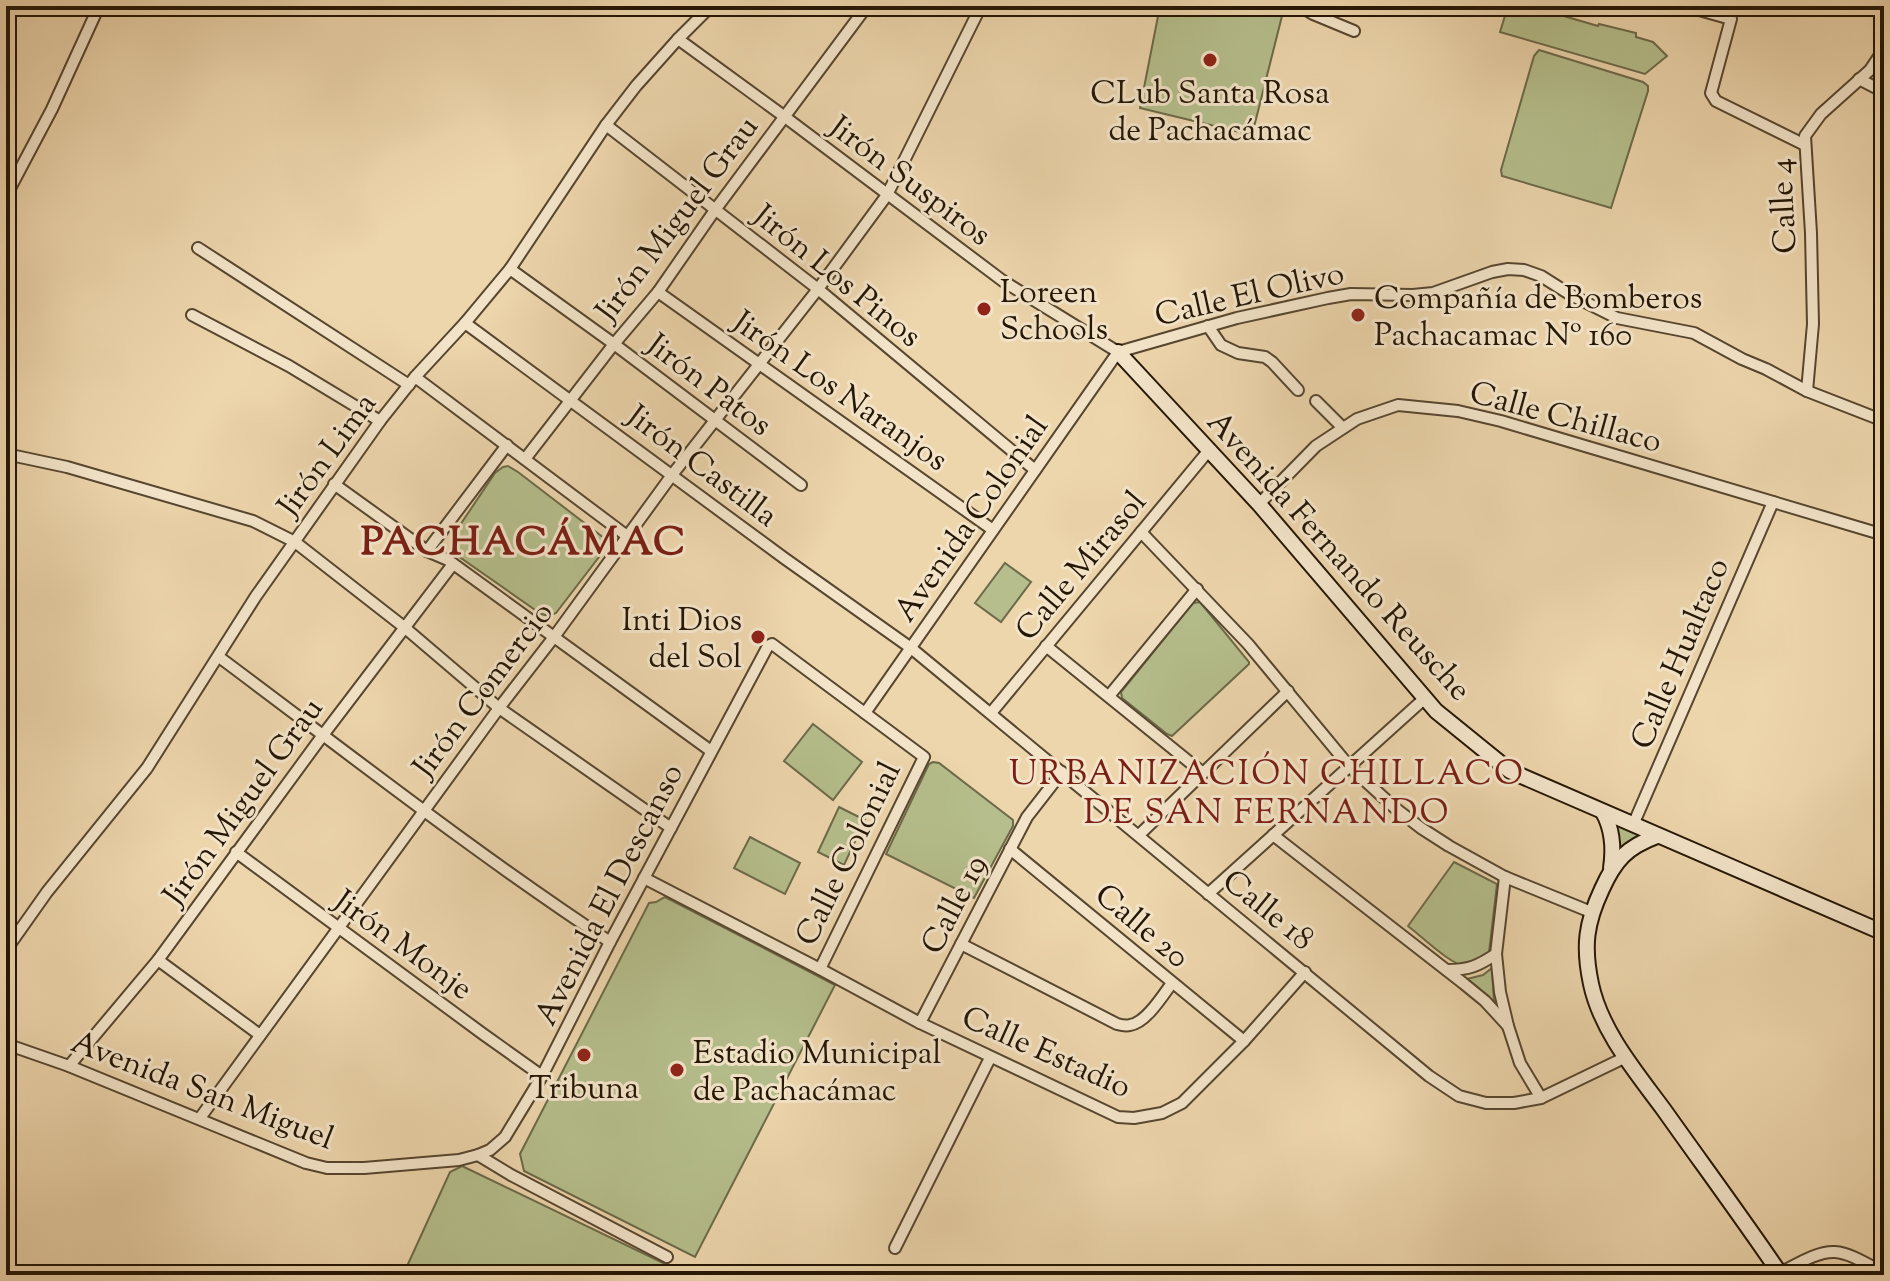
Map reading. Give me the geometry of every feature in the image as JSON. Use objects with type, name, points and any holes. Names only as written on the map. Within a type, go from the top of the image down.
[{"type":"street","points":[[6,196],[46,120],[99,6]]},
{"type":"street","name":"Jirón Lima","points":[[6,950],[47,892],[147,768],[249,606],[380,421],[510,269],[606,125],[636,86],[711,6]]},
{"type":"street","name":"Jirón Miguel Grau","points":[[525,459],[658,292],[867,6]]},
{"type":"street","name":"Jirón Comercio","points":[[200,1118],[672,475],[818,289],[887,195],[981,6]]},
{"type":"street","points":[[1300,6],[1354,31]]},
{"type":"street","points":[[1685,6],[1731,19],[1711,93],[1716,101],[1805,145]]},
{"type":"street","name":"Jirón Suspiros","points":[[678,39],[1003,281],[1118,352]]},
{"type":"street","name":"Calle 4","points":[[1807,391],[1813,324],[1805,136],[1821,114],[1870,70],[1884,49]]},
{"type":"street","points":[[1859,79],[1884,92]]},
{"type":"street","name":"Jirón Los Pinos","points":[[606,125],[818,289],[1035,470]]},
{"type":"street","points":[[198,248],[412,381],[507,445],[627,536]]},
{"type":"street","name":"Jirón Patos","points":[[510,269],[801,485]]},
{"type":"street","name":"Calle El Olivo","points":[[1118,352],[1208,326],[1351,294],[1425,294],[1492,272],[1524,270],[1541,276],[1617,318],[1694,333],[1807,391],[1884,421]]},
{"type":"street","name":"Jirón Los Naranjos","points":[[658,292],[993,530]]},
{"type":"street","points":[[192,315],[289,366],[380,421]]},
{"type":"street","name":"Jirón Castilla","points":[[465,323],[911,648]]},
{"type":"street","points":[[1208,326],[1221,345],[1238,353],[1265,357],[1298,390]]},
{"type":"street","name":"Avenida Fernando Reusche","points":[[1118,352],[1259,504],[1436,711],[1510,771],[1884,933]]},
{"type":"street","name":"Avenida Colonial","points":[[865,713],[1118,352]]},
{"type":"street","points":[[1316,401],[1343,428]]},
{"type":"street","name":"Calle Chillaco","points":[[1259,504],[1316,446],[1357,419],[1398,405],[1458,411],[1501,421],[1884,535]]},
{"type":"street","points":[[427,551],[507,445]]},
{"type":"street","name":"Calle Mirasol","points":[[991,713],[1210,449]]},
{"type":"street","points":[[6,454],[67,467],[253,521],[295,542],[404,627],[499,708],[671,828]]},
{"type":"street","points":[[334,484],[427,551],[453,564],[711,751]]},
{"type":"street","name":"Calle Hualtaco","points":[[1633,825],[1773,502]]},
{"type":"street","points":[[1141,532],[1248,644],[1349,766],[1395,808],[1449,846],[1505,877],[1591,912]]},
{"type":"street","name":"Jirón Miguel Grau","points":[[69,1066],[158,960],[453,564]]},
{"type":"street","points":[[1109,696],[1197,589]]},
{"type":"street","name":"Avenida El Descanso","points":[[478,1155],[490,1150],[505,1137],[542,1076],[610,942],[770,644],[865,713]]},
{"type":"street","points":[[1046,646],[1203,773]]},
{"type":"street","name":"Calle 18","points":[[911,648],[1429,1076],[1459,1096],[1486,1103],[1514,1103],[1541,1098],[1626,1057]]},
{"type":"street","points":[[219,657],[423,811],[610,942]]},
{"type":"street","points":[[1139,835],[1288,691]]},
{"type":"street","points":[[1208,894],[1425,698]]},
{"type":"street","name":"Calle Colonial","points":[[644,878],[820,969],[924,757],[865,713]]},
{"type":"street","name":"Calle 19","points":[[920,1023],[1027,817],[1062,772]]},
{"type":"street","points":[[1603,812],[1612,837],[1611,868]]},
{"type":"street","points":[[1273,835],[1447,970],[1485,1001],[1508,1026]]},
{"type":"street","points":[[1657,836],[1633,847],[1611,868],[1591,912],[1587,928],[1588,961],[1599,1009],[1626,1057],[1780,1274],[1819,1254],[1834,1252],[1846,1254],[1884,1273]]},
{"type":"street","name":"Calle 20","points":[[1010,849],[1244,1041]]},
{"type":"street","name":"Jirón Monje","points":[[236,852],[542,1076]]},
{"type":"street","points":[[1505,877],[1496,954],[1500,992],[1520,1063],[1541,1098]]},
{"type":"street","points":[[961,944],[1117,1024],[1128,1026],[1137,1023],[1172,983]]},
{"type":"street","points":[[1447,970],[1476,967],[1496,954]]},
{"type":"street","points":[[158,960],[260,1035]]},
{"type":"street","name":"Calle Estadio","points":[[820,969],[990,1058],[1118,1117],[1134,1118],[1162,1113],[1182,1103],[1244,1041],[1305,972]]},
{"type":"street","name":"Avenida San Miguel","points":[[6,1044],[69,1066],[306,1163],[327,1168],[459,1160],[478,1155]]},
{"type":"street","points":[[895,1248],[990,1058]]},
{"type":"street","points":[[478,1155],[667,1257]]},
{"type":"green space","name":"CLub Santa Rosa de Pachacámac","points":[[1160,6],[1252,6],[1283,12],[1252,135],[1140,108]]},
{"type":"green space","points":[[1508,6],[1559,6],[1557,14],[1636,33],[1636,37],[1653,42],[1667,56],[1645,74],[1500,32]]},
{"type":"green space","points":[[1539,50],[1648,86],[1611,208],[1502,176],[1501,170],[1534,56]]},
{"type":"green space","points":[[508,466],[604,538],[602,553],[556,613],[549,616],[541,614],[458,556],[453,548],[454,534],[495,473]]},
{"type":"green space","points":[[1005,563],[1031,582],[1001,622],[975,603]]},
{"type":"green space","points":[[1200,602],[1249,664],[1172,736],[1122,698],[1121,692],[1193,603]]},
{"type":"green space","points":[[813,724],[862,762],[833,800],[784,761]]},
{"type":"green space","points":[[939,763],[1013,820],[1013,826],[974,898],[886,854],[929,764]]},
{"type":"green space","points":[[839,807],[865,820],[844,865],[818,852]]},
{"type":"green space","points":[[1615,822],[1642,834],[1619,853]]},
{"type":"green space","points":[[750,837],[800,863],[785,894],[734,868]]},
{"type":"green space","points":[[1454,862],[1497,884],[1489,952],[1480,961],[1467,966],[1446,957],[1408,926]]},
{"type":"green space","name":"Estadio Municipal de Pachacámac","points":[[665,897],[835,985],[695,1257],[524,1171],[520,1154],[649,903]]},
{"type":"green space","points":[[1492,968],[1494,1002],[1467,979],[1483,975]]},
{"type":"green space","points":[[462,1166],[688,1275],[403,1275],[450,1172]]},
{"type":"place","name":"CLub Santa Rosa de Pachacámac","points":[[1210,60]]},
{"type":"place","name":"Loreen Schools","points":[[984,309]]},
{"type":"place","name":"Compañía de Bomberos Pachacamac Nº 160","points":[[1358,315]]},
{"type":"place","name":"Inti Dios del Sol","points":[[758,637]]},
{"type":"place","name":"Tribuna","points":[[584,1055]]},
{"type":"place","name":"Estadio Municipal de Pachacámac","points":[[677,1070]]},
{"type":"district","name":"PACHACÁMAC","points":[[524,540]]},
{"type":"district","name":"URBANIZACIÓN CHILLACO DE SAN FERNANDO","points":[[1267,792]]}]
